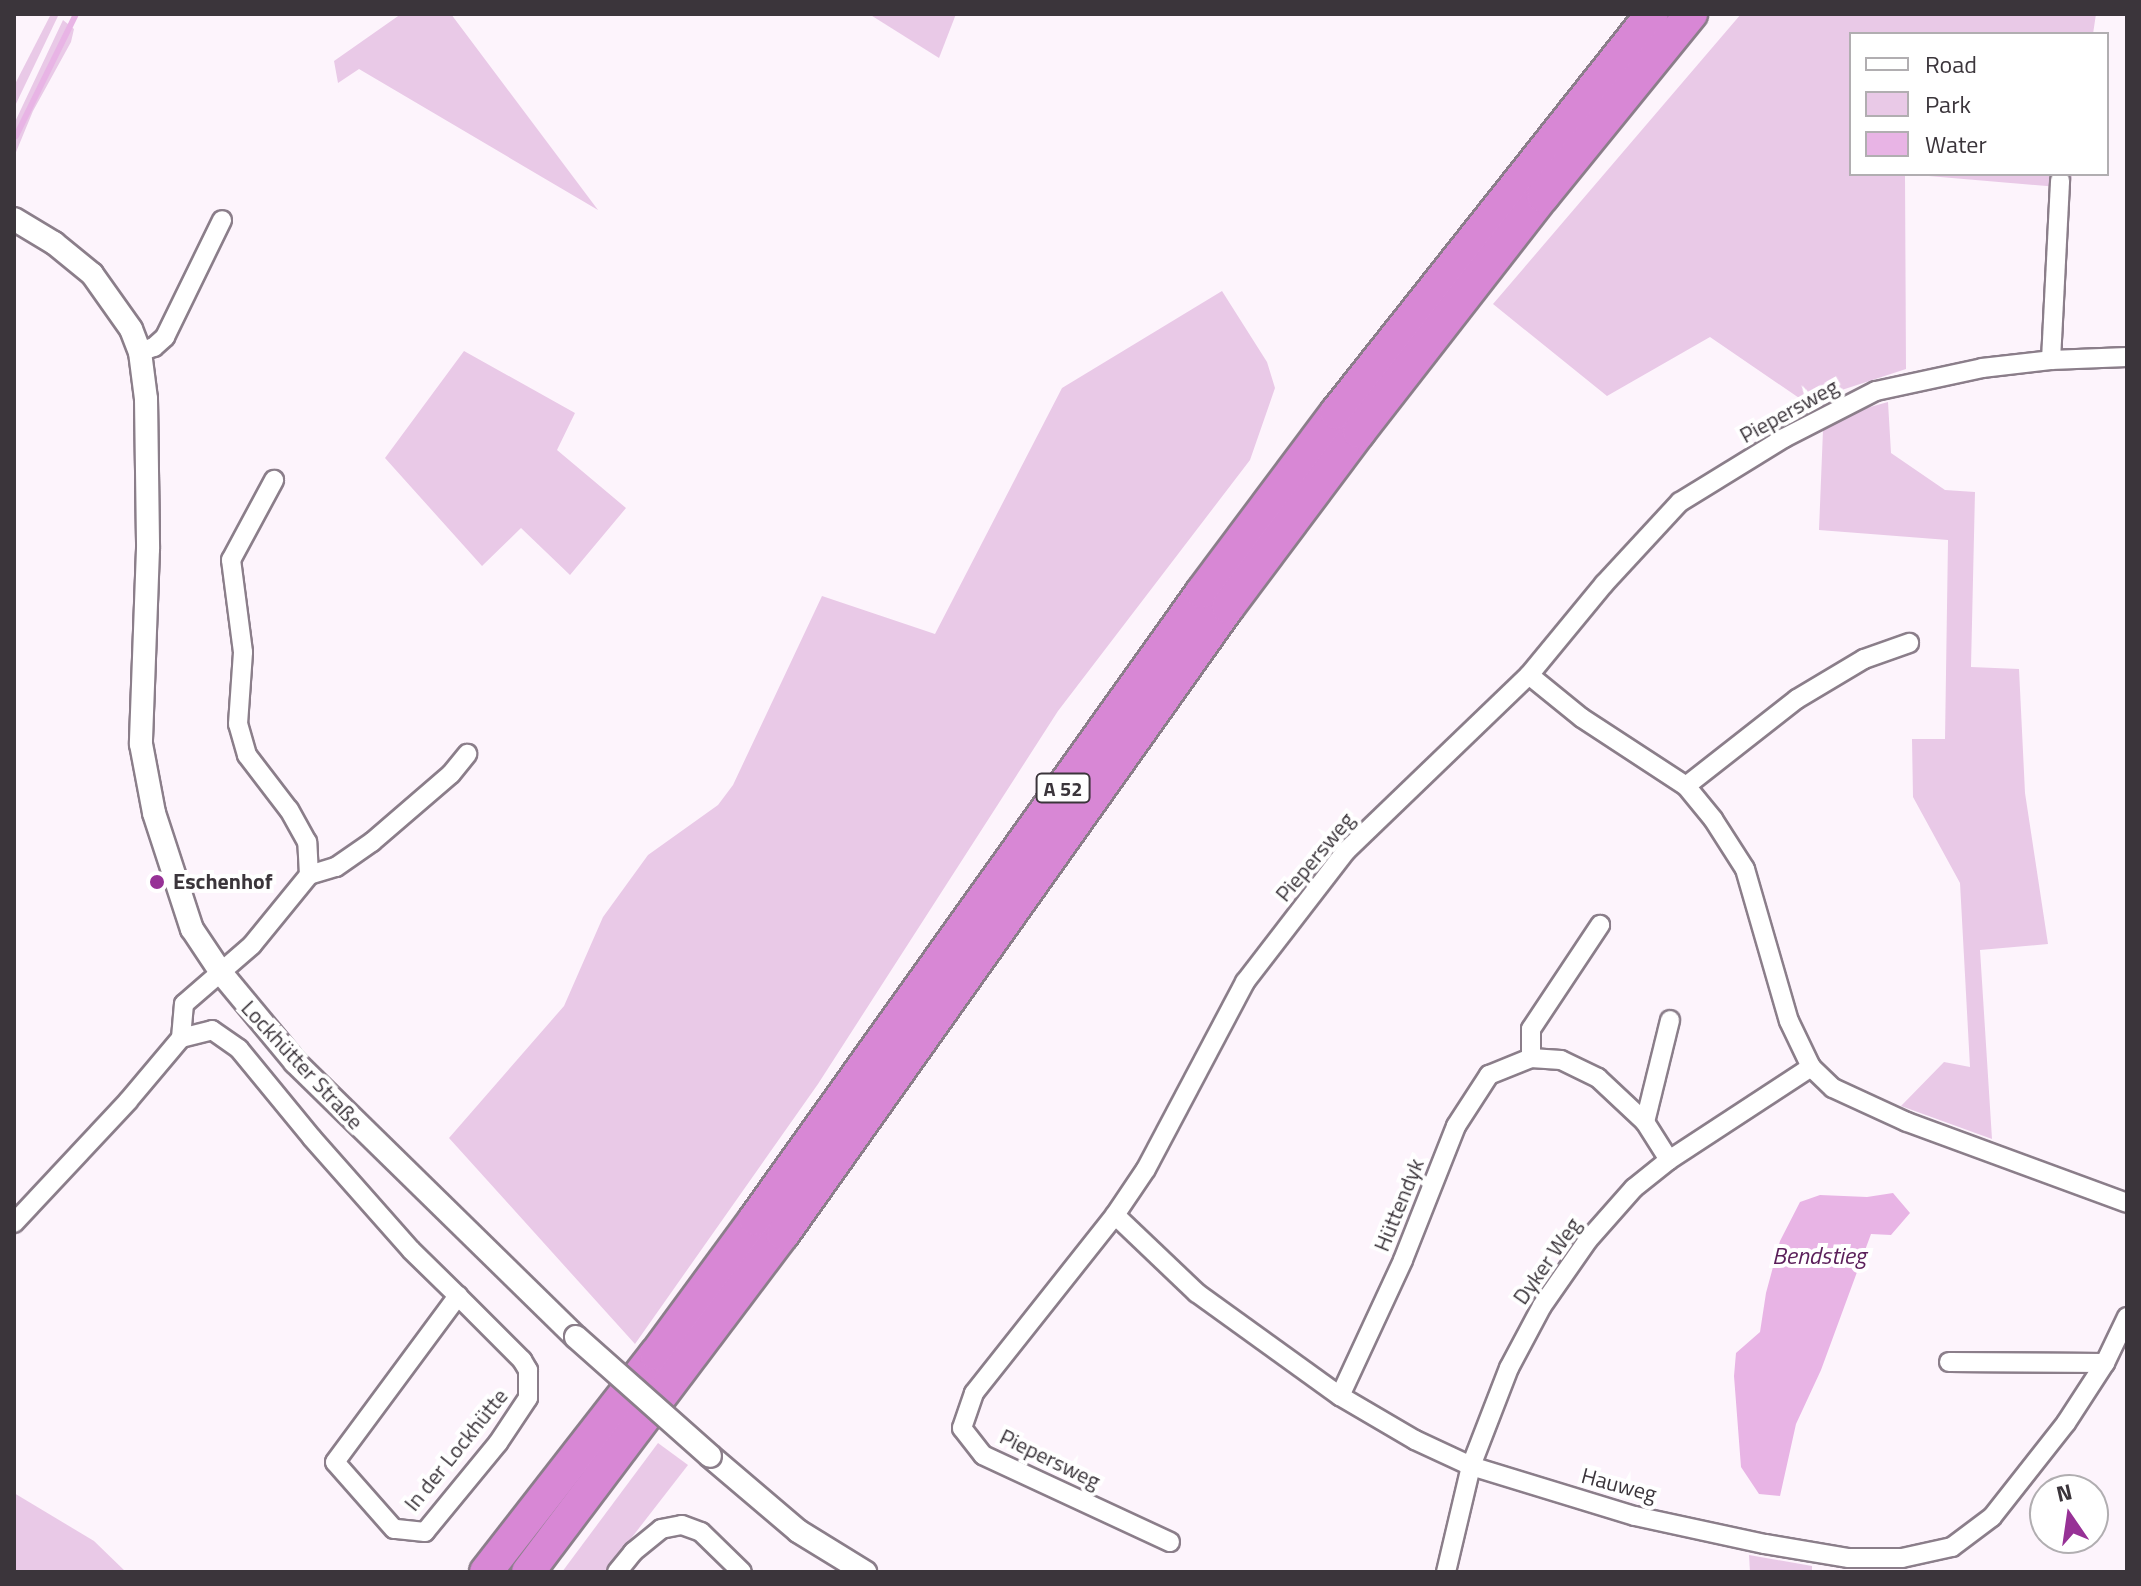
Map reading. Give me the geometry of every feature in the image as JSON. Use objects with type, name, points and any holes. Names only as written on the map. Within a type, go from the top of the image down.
[{"type":"highway","name":"A 52","points":[[486,1572],[656,1354],[755,1219],[1202,592],[1297,464],[1520,176],[1652,14]]},
{"type":"highway","name":"A 52","points":[[528,1572],[773,1247],[1219,620],[1359,432],[1543,196],[1691,14]]},
{"type":"street","points":[[2051,360],[2060,180]]},
{"type":"street","name":"Lockhütter Straße","points":[[14,219],[54,243],[92,274],[131,329],[140,352],[146,399],[148,549],[141,744],[154,813],[192,929],[222,974],[295,1062],[576,1337],[798,1531],[865,1572]]},
{"type":"street","points":[[140,352],[154,347],[165,337],[222,220]]},
{"type":"street","name":"Piepersweg","points":[[1170,1542],[983,1455],[962,1428],[974,1393],[1115,1215],[1146,1169],[1245,982],[1346,851],[1529,675],[1604,584],[1680,502],[1758,454],[1876,391],[1924,378],[2051,360],[2127,357]]},
{"type":"street","points":[[274,480],[231,560],[243,652],[238,724],[247,755],[289,810],[307,842],[309,875]]},
{"type":"street","points":[[1686,786],[1797,699],[1864,659],[1909,643]]},
{"type":"street","points":[[1529,675],[1582,718],[1686,786],[1713,819],[1745,869],[1775,963],[1789,1021],[1811,1067],[1833,1088],[1879,1110],[2127,1203]]},
{"type":"street","points":[[14,1223],[128,1101],[181,1038],[184,1004],[252,945],[309,875],[336,867],[372,842],[451,774],[467,754]]},
{"type":"street","points":[[1600,925],[1531,1029],[1531,1058],[1561,1060],[1598,1078],[1645,1122],[1669,1160]]},
{"type":"street","points":[[1645,1122],[1670,1020]]},
{"type":"street","name":"In der Lockhütte","points":[[181,1038],[212,1030],[239,1049],[411,1250],[458,1296],[522,1360],[528,1370],[528,1398],[498,1443],[425,1532],[394,1529],[335,1462],[458,1296]]},
{"type":"street","name":"Hüttendyk","points":[[1340,1396],[1403,1260],[1456,1126],[1489,1075],[1531,1058]]},
{"type":"street","name":"Dyker Weg","points":[[1446,1572],[1471,1466],[1509,1368],[1542,1306],[1597,1229],[1634,1188],[1669,1160],[1811,1067]]},
{"type":"street","name":"Hauweg","points":[[1115,1215],[1197,1293],[1340,1396],[1415,1440],[1471,1466],[1635,1516],[1765,1544],[1849,1558],[1902,1558],[1952,1547],[1992,1517],[2066,1423],[2105,1363],[2127,1317]]},
{"type":"street","points":[[1949,1362],[2105,1363]]},
{"type":"street","points":[[617,1572],[633,1552],[661,1529],[682,1525],[701,1532],[742,1572]]},
{"type":"green space","points":[[51,14],[58,16],[14,108],[14,86]]},
{"type":"green space","points":[[401,14],[451,14],[598,210],[359,69],[338,83],[334,61]]},
{"type":"green space","points":[[869,14],[956,14],[939,58]]},
{"type":"green space","points":[[1741,14],[2096,14],[2093,32],[1849,32],[1849,176],[1905,176],[1906,369],[1805,402],[1710,337],[1607,396],[1493,304]]},
{"type":"green space","points":[[63,20],[74,29],[71,42],[33,111],[14,157],[14,124]]},
{"type":"green space","points":[[1929,176],[2072,176],[2070,188]]},
{"type":"green space","points":[[1222,291],[1267,362],[1275,388],[1250,460],[1058,711],[818,1084],[635,1344],[449,1138],[564,1006],[603,917],[648,855],[718,805],[733,785],[822,596],[935,634],[1062,388]]},
{"type":"green space","points":[[464,351],[575,413],[557,450],[626,508],[570,575],[521,528],[482,566],[385,458]]},
{"type":"green space","points":[[1888,402],[1891,453],[1945,490],[1975,492],[1971,667],[2019,669],[2025,793],[2048,944],[1980,950],[1992,1139],[1901,1106],[1944,1062],[1970,1067],[1960,883],[1913,797],[1912,739],[1945,739],[1948,540],[1819,530],[1823,430],[1863,409]]},
{"type":"green space","points":[[658,1443],[688,1465],[605,1572],[562,1572]]},
{"type":"green space","points":[[14,1493],[94,1541],[126,1572],[14,1572]]},
{"type":"green space","points":[[1749,1555],[1812,1566],[1812,1572],[1750,1572]]},
{"type":"water","name":"Bendstieg","points":[[1893,1193],[1910,1213],[1891,1235],[1871,1234],[1821,1370],[1796,1424],[1780,1496],[1759,1494],[1741,1467],[1734,1376],[1736,1353],[1760,1332],[1766,1293],[1780,1241],[1800,1202],[1820,1195],[1867,1197]]},
{"type":"waterway","points":[[16,136],[76,14]]},
{"type":"place","name":"Eschenhof","points":[[157,882]]}]
